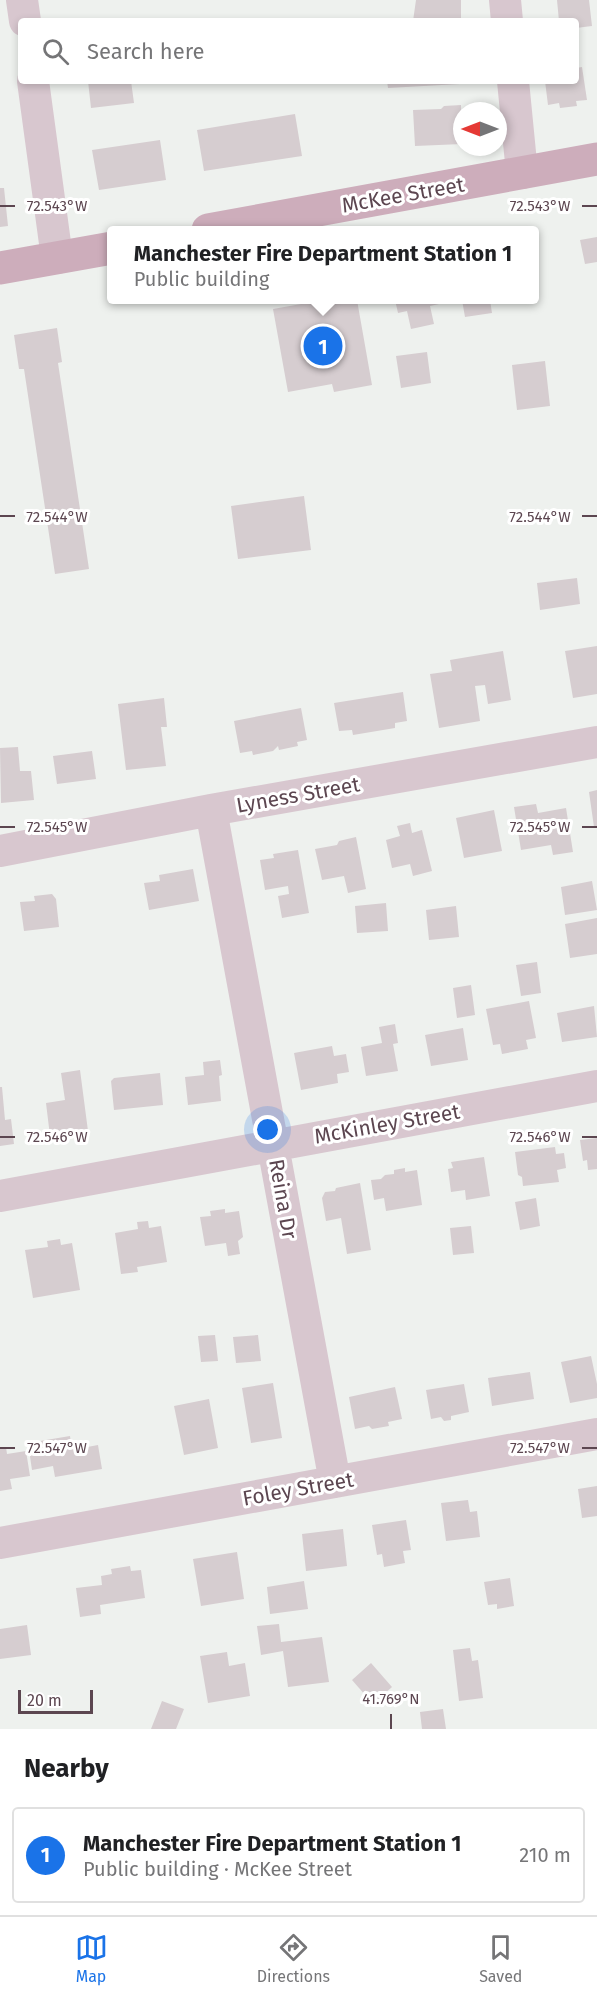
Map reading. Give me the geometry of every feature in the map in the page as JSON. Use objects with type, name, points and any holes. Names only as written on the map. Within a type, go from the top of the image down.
[{"type":"main road","name":"McKee Street","points":[[235,226],[597,159]]},
{"type":"main road","points":[[0,268],[107,249]]},
{"type":"street","points":[[22,0],[25,18]]},
{"type":"street","points":[[505,0],[507,18]]},
{"type":"street","points":[[33,84],[57,258]]},
{"type":"street","points":[[513,84],[522,173]]},
{"type":"street","name":"Lyness Street","points":[[0,851],[211,810],[597,742]]},
{"type":"street","name":"Reina Dr","points":[[211,810],[335,1482]]},
{"type":"street","name":"McKinley Street","points":[[0,1196],[597,1086]]},
{"type":"street","name":"Foley Street","points":[[0,1543],[597,1434]]},
{"type":"building","points":[[416,0],[461,0],[461,18],[413,18]]},
{"type":"building","points":[[557,0],[589,0],[592,26],[579,28],[579,18],[559,18]]},
{"type":"building","points":[[582,67],[587,100],[576,101],[577,106],[560,108],[559,103],[548,105],[545,84],[579,84],[579,68]]},
{"type":"building","points":[[88,84],[131,84],[134,103],[91,108]]},
{"type":"building","points":[[387,84],[460,84],[388,88]]},
{"type":"building","points":[[453,105],[453,144],[415,146],[413,110],[441,109],[444,106]]},
{"type":"building","points":[[295,114],[302,156],[204,171],[197,130]]},
{"type":"building","points":[[160,140],[166,180],[99,190],[92,150]]},
{"type":"building","points":[[0,188],[4,188],[8,226],[0,227]]},
{"type":"building","points":[[597,237],[597,262],[585,264],[580,240]]},
{"type":"building","points":[[301,304],[358,304],[372,385],[334,392],[332,384],[288,392],[273,309]]},
{"type":"building","points":[[396,304],[439,304],[430,306],[434,324],[411,329],[407,311],[398,313]]},
{"type":"building","points":[[463,304],[491,304],[492,313],[465,317]]},
{"type":"building","points":[[57,328],[62,362],[58,363],[89,569],[55,574],[24,369],[19,369],[14,335]]},
{"type":"building","points":[[427,352],[431,383],[401,388],[396,356]]},
{"type":"building","points":[[545,361],[550,406],[517,410],[512,365]]},
{"type":"building","points":[[304,496],[311,550],[238,559],[231,506]]},
{"type":"building","points":[[577,578],[580,604],[540,610],[537,583]]},
{"type":"building","points":[[597,646],[597,694],[573,698],[565,651]]},
{"type":"building","points":[[503,651],[511,700],[488,704],[485,685],[475,686],[480,721],[439,728],[430,674],[452,671],[450,660]]},
{"type":"building","points":[[403,692],[407,721],[395,723],[395,728],[353,735],[352,730],[339,731],[334,703]]},
{"type":"building","points":[[164,698],[167,727],[161,727],[166,766],[126,770],[118,704]]},
{"type":"building","points":[[301,708],[307,740],[297,742],[298,746],[279,750],[278,746],[273,751],[253,755],[252,751],[240,753],[234,721]]},
{"type":"building","points":[[18,747],[20,771],[31,771],[34,800],[1,803],[0,748]]},
{"type":"building","points":[[92,751],[96,779],[57,784],[53,756]]},
{"type":"building","points":[[597,790],[597,826],[594,827],[589,792]]},
{"type":"building","points":[[536,804],[538,813],[566,808],[573,852],[553,855],[551,845],[521,850],[514,807]]},
{"type":"building","points":[[494,810],[502,851],[464,858],[456,818]]},
{"type":"building","points":[[410,823],[412,833],[422,830],[432,871],[413,876],[410,864],[392,868],[386,840],[400,836],[397,826]]},
{"type":"building","points":[[356,837],[366,889],[348,893],[344,876],[322,880],[315,849],[337,845],[339,841]]},
{"type":"building","points":[[298,850],[309,913],[282,918],[278,896],[289,894],[288,886],[265,890],[260,860],[274,858],[273,854]]},
{"type":"building","points":[[193,869],[199,901],[149,910],[144,883],[160,881],[159,875]]},
{"type":"building","points":[[592,881],[597,910],[565,915],[561,887]]},
{"type":"building","points":[[52,894],[56,899],[59,927],[24,931],[20,902],[35,901],[34,896]]},
{"type":"building","points":[[386,903],[388,931],[357,933],[355,906]]},
{"type":"building","points":[[456,906],[459,937],[429,940],[426,910]]},
{"type":"building","points":[[597,918],[597,954],[570,958],[565,924]]},
{"type":"building","points":[[537,962],[541,993],[521,996],[516,965]]},
{"type":"building","points":[[471,985],[475,1015],[457,1018],[453,988]]},
{"type":"building","points":[[529,1001],[536,1038],[526,1040],[528,1049],[502,1054],[500,1044],[493,1045],[486,1009]]},
{"type":"building","points":[[594,1006],[597,1037],[562,1042],[557,1013]]},
{"type":"building","points":[[395,1024],[398,1043],[393,1044],[398,1071],[366,1076],[361,1047],[382,1043],[379,1027]]},
{"type":"building","points":[[463,1028],[468,1060],[431,1066],[425,1035]]},
{"type":"building","points":[[332,1046],[334,1056],[346,1054],[349,1072],[337,1074],[338,1083],[301,1090],[294,1053]]},
{"type":"building","points":[[220,1060],[221,1101],[188,1105],[185,1077],[204,1075],[203,1062]]},
{"type":"building","points":[[80,1070],[88,1131],[50,1136],[46,1103],[65,1100],[61,1073]]},
{"type":"building","points":[[160,1073],[163,1105],[114,1110],[111,1081],[114,1078]]},
{"type":"building","points":[[0,1087],[2,1087],[5,1120],[11,1119],[14,1144],[0,1146]]},
{"type":"building","points":[[597,1138],[597,1169],[588,1170],[587,1160],[583,1161],[580,1140]]},
{"type":"building","points":[[555,1147],[556,1154],[564,1153],[566,1168],[557,1170],[559,1182],[523,1186],[522,1177],[518,1175],[515,1152]]},
{"type":"building","points":[[484,1157],[490,1196],[466,1200],[465,1190],[451,1192],[448,1169],[453,1168],[451,1162]]},
{"type":"building","points":[[405,1168],[405,1172],[417,1170],[422,1205],[386,1211],[384,1198],[374,1200],[371,1180],[381,1179],[385,1175],[394,1174],[394,1170]]},
{"type":"building","points":[[360,1183],[371,1250],[347,1254],[341,1218],[326,1221],[322,1198],[325,1192]]},
{"type":"building","points":[[536,1198],[540,1226],[520,1230],[515,1202]]},
{"type":"building","points":[[225,1209],[225,1213],[239,1211],[243,1237],[238,1241],[240,1254],[228,1256],[226,1243],[205,1246],[200,1217],[211,1216],[210,1211]]},
{"type":"building","points":[[148,1221],[149,1228],[161,1226],[167,1262],[137,1267],[138,1272],[121,1274],[115,1233],[138,1229],[137,1222]]},
{"type":"building","points":[[471,1226],[474,1253],[453,1255],[450,1228]]},
{"type":"building","points":[[60,1239],[61,1245],[72,1243],[80,1290],[33,1298],[25,1250],[48,1247],[47,1241]]},
{"type":"building","points":[[215,1335],[218,1361],[201,1362],[198,1336]]},
{"type":"building","points":[[258,1335],[261,1361],[236,1363],[233,1337]]},
{"type":"building","points":[[591,1356],[597,1384],[597,1398],[570,1403],[561,1362]]},
{"type":"building","points":[[530,1372],[534,1399],[492,1406],[488,1378]]},
{"type":"building","points":[[273,1383],[282,1438],[251,1443],[242,1388]]},
{"type":"building","points":[[464,1384],[469,1412],[451,1416],[451,1420],[444,1421],[441,1417],[431,1419],[426,1390]]},
{"type":"building","points":[[395,1387],[402,1419],[388,1422],[389,1426],[355,1429],[349,1397]]},
{"type":"building","points":[[209,1399],[218,1448],[184,1455],[174,1406]]},
{"type":"building","points":[[70,1436],[71,1443],[81,1442],[82,1448],[98,1445],[102,1469],[55,1477],[53,1466],[32,1470],[28,1443]]},
{"type":"building","points":[[0,1447],[6,1447],[7,1454],[26,1451],[30,1476],[10,1479],[12,1489],[0,1491]]},
{"type":"building","points":[[597,1486],[597,1516],[582,1518],[578,1489]]},
{"type":"building","points":[[468,1500],[470,1512],[477,1511],[480,1537],[446,1541],[441,1503]]},
{"type":"building","points":[[406,1520],[411,1550],[403,1551],[405,1563],[384,1567],[382,1554],[377,1555],[372,1525]]},
{"type":"building","points":[[343,1529],[347,1566],[306,1571],[302,1534]]},
{"type":"building","points":[[237,1552],[244,1599],[201,1606],[193,1559]]},
{"type":"building","points":[[130,1566],[131,1571],[141,1570],[145,1598],[100,1605],[101,1614],[80,1617],[76,1588],[102,1585],[101,1576],[112,1574],[111,1569]]},
{"type":"building","points":[[510,1578],[514,1606],[497,1609],[497,1604],[488,1605],[484,1582]]},
{"type":"building","points":[[304,1581],[308,1609],[270,1614],[267,1587]]},
{"type":"building","points":[[279,1624],[281,1642],[322,1637],[329,1682],[288,1687],[283,1651],[261,1655],[257,1626]]},
{"type":"building","points":[[27,1625],[31,1655],[0,1659],[0,1629]]},
{"type":"building","points":[[470,1648],[472,1661],[478,1660],[483,1698],[459,1701],[453,1650]]},
{"type":"building","points":[[227,1652],[229,1666],[245,1663],[250,1696],[208,1703],[200,1656]]},
{"type":"building","points":[[371,1663],[392,1687],[373,1704],[352,1680]]},
{"type":"building","points":[[162,1701],[184,1709],[176,1729],[151,1729]]},
{"type":"building","points":[[443,1709],[446,1729],[422,1729],[420,1712]]},
{"type":"place","name":"Manchester Fire Department Station 1","points":[[323,346]]}]
